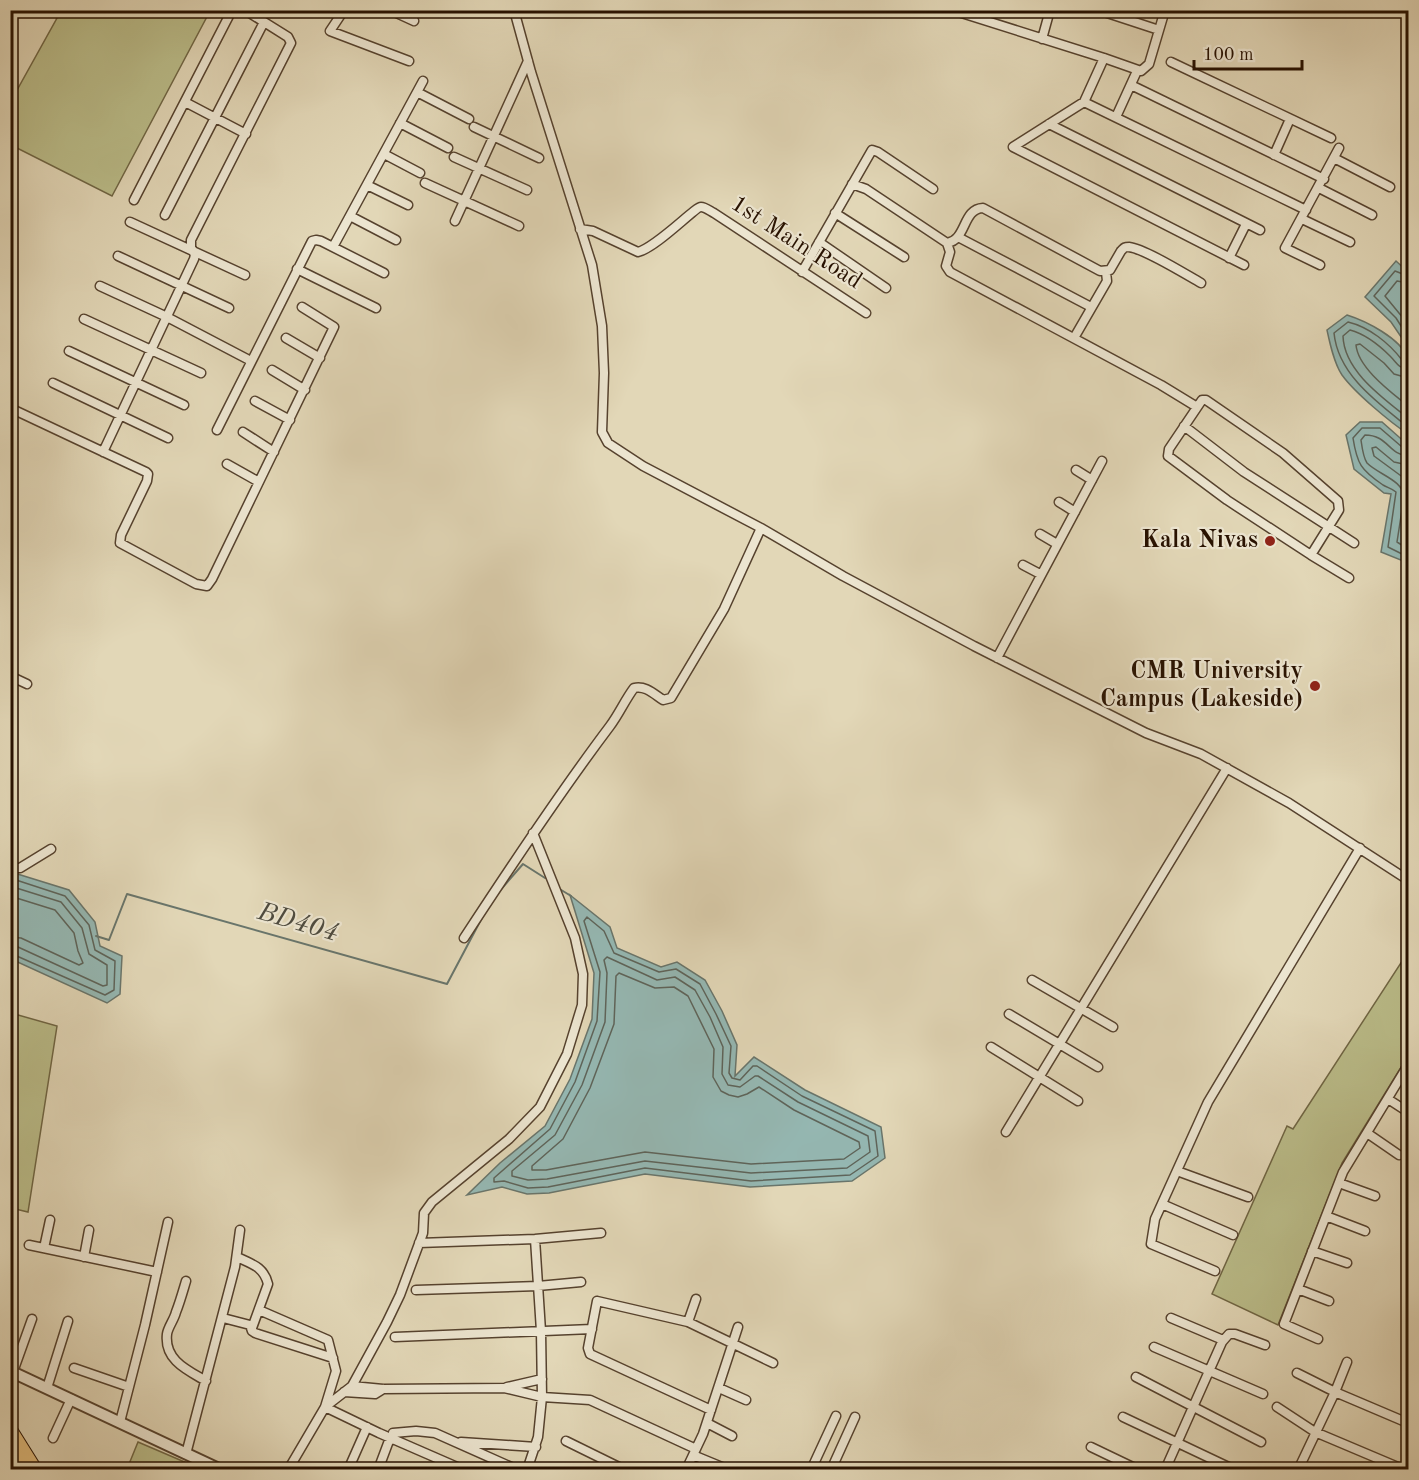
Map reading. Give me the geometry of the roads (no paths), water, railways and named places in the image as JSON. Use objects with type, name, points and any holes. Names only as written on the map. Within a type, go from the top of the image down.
[{"type":"main road","points":[[10,1430],[17,1457],[35,1470]]},
{"type":"street","points":[[134,200],[232,10]]},
{"type":"street","points":[[195,252],[190,247],[191,240],[291,43],[288,37],[260,16],[245,10]]},
{"type":"street","points":[[344,10],[330,31],[409,61]]},
{"type":"street","points":[[390,10],[414,21]]},
{"type":"street","points":[[514,10],[592,265],[602,326],[604,373],[602,432],[605,439],[620,453],[643,466],[997,658],[1146,734],[1201,754],[1227,768],[1289,803],[1408,880]]},
{"type":"street","points":[[952,10],[1104,58],[1137,71],[1145,70],[1149,64],[1165,10]]},
{"type":"street","points":[[1042,39],[1050,10]]},
{"type":"street","points":[[1098,10],[1159,30]]},
{"type":"street","points":[[165,215],[215,117],[260,16]]},
{"type":"street","points":[[1104,58],[1083,102],[1013,147],[1244,265]]},
{"type":"street","points":[[455,221],[528,61]]},
{"type":"street","points":[[1171,62],[1331,138]]},
{"type":"street","points":[[1116,117],[1137,71]]},
{"type":"street","points":[[333,247],[423,81]]},
{"type":"street","points":[[1131,86],[1324,178]]},
{"type":"street","points":[[417,92],[494,136],[539,158]]},
{"type":"street","points":[[185,102],[246,134]]},
{"type":"street","points":[[1083,102],[1306,210]]},
{"type":"street","points":[[1274,155],[1290,119]]},
{"type":"street","points":[[400,123],[448,148]]},
{"type":"street","points":[[1049,124],[1260,230]]},
{"type":"street","points":[[1320,265],[1285,248],[1340,148]]},
{"type":"street","points":[[802,272],[872,150],[933,189]]},
{"type":"street","points":[[384,154],[420,173]]},
{"type":"street","points":[[454,157],[527,190]]},
{"type":"street","points":[[1334,158],[1390,187]]},
{"type":"street","points":[[425,183],[519,226]]},
{"type":"street","points":[[852,184],[866,189],[947,243],[950,252],[946,266],[950,272],[1161,385],[1197,407]]},
{"type":"street","points":[[367,185],[408,206]]},
{"type":"street","points":[[1319,188],[1372,215]]},
{"type":"street","name":"1st Main Road","points":[[580,229],[593,231],[638,252],[656,243],[694,210],[703,207],[866,313]]},
{"type":"street","points":[[947,243],[953,242],[958,237],[972,212],[983,208],[1101,271],[1110,270],[1123,248],[1130,247],[1162,261],[1201,283]]},
{"type":"street","points":[[835,213],[904,257]]},
{"type":"street","points":[[350,216],[396,240]]},
{"type":"street","points":[[1302,219],[1350,242]]},
{"type":"street","points":[[130,222],[245,275]]},
{"type":"street","points":[[1229,258],[1246,224]]},
{"type":"street","points":[[958,237],[1092,307]]},
{"type":"street","points":[[216,430],[312,241],[321,241],[384,273]]},
{"type":"street","points":[[819,242],[886,288]]},
{"type":"street","points":[[103,452],[194,259],[195,252]]},
{"type":"street","points":[[118,256],[230,308]]},
{"type":"street","points":[[297,269],[376,308]]},
{"type":"street","points":[[1074,338],[1107,281],[1106,272]]},
{"type":"street","points":[[100,286],[166,317],[251,362]]},
{"type":"street","points":[[10,408],[148,474],[147,481],[121,535],[120,543],[204,586],[212,579],[334,327],[302,308]]},
{"type":"street","points":[[84,319],[201,373]]},
{"type":"street","points":[[286,338],[320,357]]},
{"type":"street","points":[[69,351],[184,405]]},
{"type":"street","points":[[272,370],[305,390]]},
{"type":"street","points":[[53,383],[168,438]]},
{"type":"street","points":[[1311,555],[1339,510],[1338,501],[1283,453],[1206,400],[1202,400],[1169,449],[1167,453],[1171,459],[1227,500],[1311,555],[1349,578]]},
{"type":"street","points":[[255,401],[290,420]]},
{"type":"street","points":[[1184,426],[1244,472],[1354,543]]},
{"type":"street","points":[[243,432],[274,452]]},
{"type":"street","points":[[997,658],[1102,461]]},
{"type":"street","points":[[227,464],[259,482]]},
{"type":"street","points":[[1076,470],[1092,480]]},
{"type":"street","points":[[1059,502],[1075,512]]},
{"type":"street","points":[[464,938],[532,834],[612,724],[634,688],[645,687],[663,700],[671,698],[724,609],[761,528]]},
{"type":"street","points":[[1040,534],[1057,543]]},
{"type":"street","points":[[1023,565],[1040,574]]},
{"type":"street","points":[[10,676],[27,684]]},
{"type":"street","points":[[1006,1132],[1227,768]]},
{"type":"street","points":[[325,1407],[352,1386],[387,1322],[400,1295],[423,1233],[424,1213],[432,1202],[509,1139],[540,1107],[567,1054],[582,1005],[584,974],[575,938],[532,834]]},
{"type":"street","points":[[1215,1271],[1151,1244],[1155,1219],[1208,1102],[1360,848]]},
{"type":"street","points":[[10,868],[20,868],[51,849]]},
{"type":"street","points":[[1032,980],[1113,1027]]},
{"type":"street","points":[[1009,1014],[1098,1067]]},
{"type":"street","points":[[991,1047],[1078,1101]]},
{"type":"street","points":[[1318,1339],[1284,1324],[1343,1172],[1408,1067]]},
{"type":"street","points":[[1388,1099],[1408,1112]]},
{"type":"street","points":[[1367,1133],[1399,1155]]},
{"type":"street","points":[[1177,1171],[1248,1197]]},
{"type":"street","points":[[1339,1183],[1375,1196]]},
{"type":"street","points":[[1162,1204],[1233,1235]]},
{"type":"street","points":[[1326,1216],[1365,1231]]},
{"type":"street","points":[[44,1248],[50,1220]]},
{"type":"street","points":[[120,1422],[168,1222]]},
{"type":"street","points":[[84,1257],[89,1230]]},
{"type":"street","points":[[186,1454],[223,1318],[237,1257],[240,1230]]},
{"type":"street","points":[[419,1243],[535,1239],[601,1233]]},
{"type":"street","points":[[526,1470],[536,1447],[542,1397],[541,1330],[535,1239]]},
{"type":"street","points":[[29,1245],[157,1272]]},
{"type":"street","points":[[1312,1251],[1347,1263]]},
{"type":"street","points":[[237,1257],[260,1267],[268,1280],[252,1328]]},
{"type":"street","points":[[186,1281],[168,1333],[169,1353],[180,1366],[206,1381]]},
{"type":"street","points":[[416,1290],[538,1286],[581,1282]]},
{"type":"street","points":[[1298,1289],[1329,1301]]},
{"type":"street","points":[[688,1322],[696,1299]]},
{"type":"street","points":[[711,1410],[590,1354],[588,1348],[597,1301],[688,1322],[773,1363]]},
{"type":"street","points":[[259,1310],[328,1340],[336,1371],[325,1407],[288,1470]]},
{"type":"street","points":[[223,1318],[250,1325],[255,1333],[333,1358]]},
{"type":"street","points":[[1171,1318],[1223,1340]]},
{"type":"street","points":[[32,1319],[12,1372],[221,1470]]},
{"type":"street","points":[[47,1388],[68,1321]]},
{"type":"street","points":[[686,1470],[707,1423],[738,1327]]},
{"type":"street","points":[[395,1337],[592,1329]]},
{"type":"street","points":[[1165,1470],[1223,1340],[1229,1334],[1235,1334],[1265,1346]]},
{"type":"street","points":[[1154,1347],[1263,1394]]},
{"type":"street","points":[[1310,1470],[1299,1467],[1347,1362]]},
{"type":"street","points":[[74,1368],[129,1387]]},
{"type":"street","points":[[1296,1373],[1408,1423]]},
{"type":"street","points":[[1136,1377],[1261,1442]]},
{"type":"street","points":[[352,1386],[383,1389],[504,1388],[542,1379]]},
{"type":"street","points":[[504,1388],[542,1397],[590,1400],[722,1467]]},
{"type":"street","points":[[719,1388],[746,1400]]},
{"type":"street","points":[[345,1392],[375,1394],[383,1389]]},
{"type":"street","points":[[53,1438],[71,1399]]},
{"type":"street","points":[[325,1407],[465,1470]]},
{"type":"street","points":[[1277,1407],[1315,1432],[1405,1470]]},
{"type":"street","points":[[811,1470],[836,1416]]},
{"type":"street","points":[[831,1470],[855,1417]]},
{"type":"street","points":[[1122,1417],[1235,1470]]},
{"type":"street","points":[[707,1423],[732,1436]]},
{"type":"street","points":[[348,1470],[367,1427]]},
{"type":"street","points":[[392,1436],[427,1431],[518,1470]]},
{"type":"street","points":[[378,1470],[392,1436]]},
{"type":"street","points":[[455,1442],[536,1447]]},
{"type":"street","points":[[566,1442],[625,1470]]},
{"type":"street","points":[[1091,1447],[1139,1470]]},
{"type":"water","points":[[1396,261],[1408,272],[1408,347],[1391,322],[1365,297]]},
{"type":"water","points":[[1347,315],[1373,326],[1390,337],[1408,358],[1410,383],[1408,434],[1364,398],[1339,370],[1327,330]]},
{"type":"water","points":[[1360,422],[1382,422],[1408,445],[1408,563],[1381,552],[1391,494],[1384,493],[1354,469],[1346,435]]},
{"type":"water","points":[[11,872],[69,890],[95,922],[100,946],[122,956],[120,994],[107,1003],[11,959]]},
{"type":"water","points":[[570,895],[610,927],[617,948],[661,967],[677,962],[705,980],[737,1045],[735,1076],[754,1057],[805,1090],[881,1127],[885,1158],[852,1181],[750,1187],[645,1174],[549,1193],[527,1194],[502,1187],[467,1195],[500,1163],[545,1126],[570,1079],[592,1019],[594,973]]},
{"type":"waterway","name":"BD404","points":[[497,894],[523,864],[545,878]]},
{"type":"waterway","name":"BD404","points":[[558,888],[571,896]]},
{"type":"waterway","name":"BD404","points":[[96,936],[109,940],[127,894],[447,984],[484,914]]},
{"type":"place","name":"Kala Nivas","points":[[1270,541]]},
{"type":"place","name":"CMR University Campus (Lakeside)","points":[[1315,686]]}]
